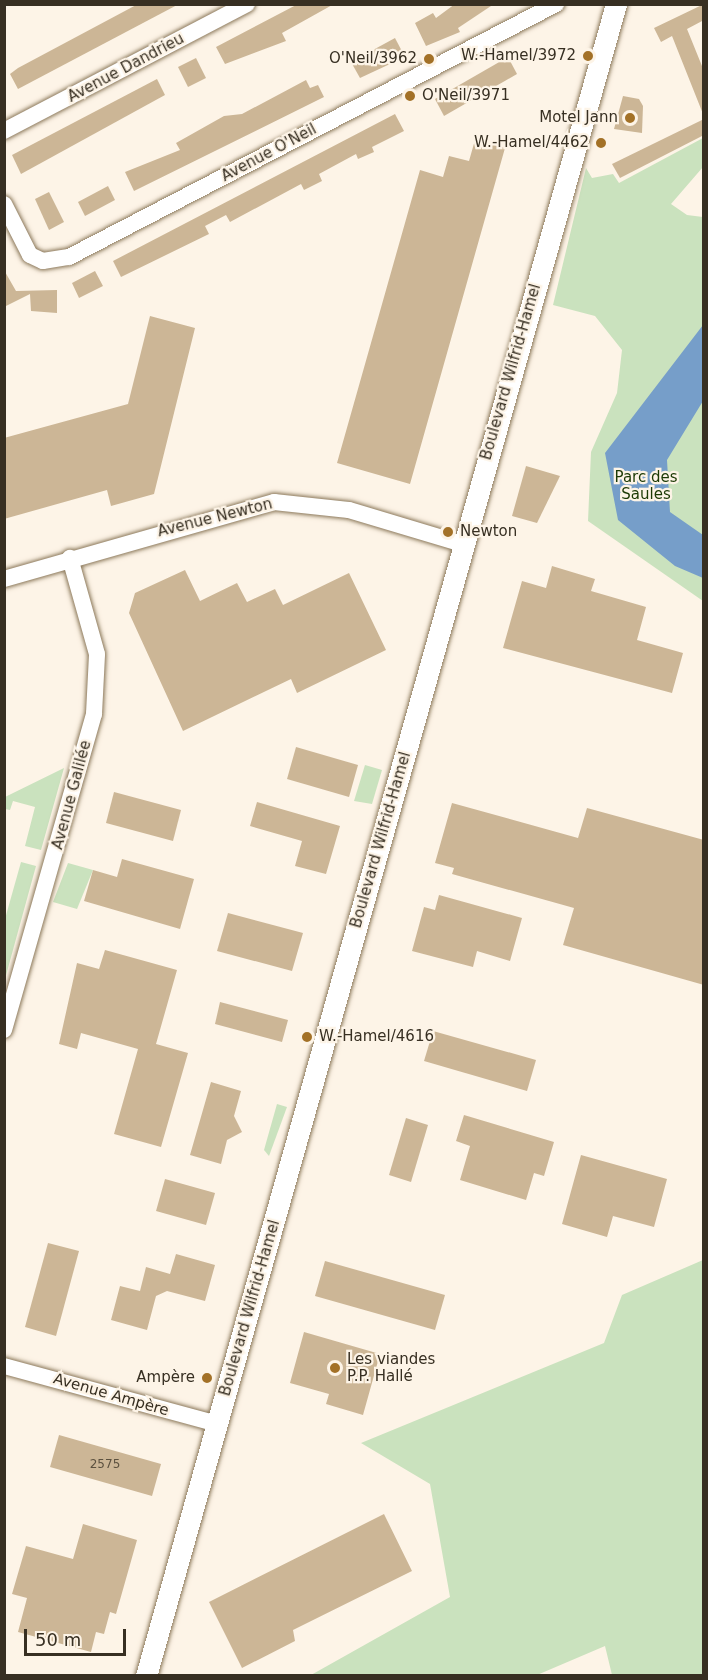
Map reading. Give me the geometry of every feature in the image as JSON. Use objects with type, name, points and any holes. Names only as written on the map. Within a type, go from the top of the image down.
[{"type":"main road","name":"Boulevard Wilfrid-Hamel","points":[[146,1676],[462,544],[616,4]]},
{"type":"street","name":"Avenue Dandrieu","points":[[4,131],[247,4]]},
{"type":"street","name":"Avenue O'Neil","points":[[4,204],[30,255],[43,261],[69,257],[556,4]]},
{"type":"street","name":"Avenue Newton","points":[[4,579],[70,558],[274,502],[349,510],[462,544]]},
{"type":"street","name":"Avenue Galilée","points":[[4,1030],[94,714],[97,654],[70,558]]},
{"type":"street","name":"Avenue Ampère","points":[[4,1366],[218,1424]]},
{"type":"green space","name":"Parc des Saules","points":[[703,138],[703,167],[671,204],[687,215],[703,217],[703,601],[588,521],[591,452],[617,393],[622,350],[595,316],[553,305],[586,168],[592,178],[613,174],[619,183]]},
{"type":"green space","points":[[365,765],[382,770],[372,804],[354,801]]},
{"type":"green space","points":[[64,768],[41,850],[25,846],[35,807],[13,801],[10,810],[5,809],[5,797]]},
{"type":"green space","points":[[21,862],[36,866],[5,979],[5,919]]},
{"type":"green space","points":[[68,863],[93,870],[77,909],[53,902]]},
{"type":"green space","points":[[277,1104],[287,1107],[269,1156],[264,1150]]},
{"type":"green space","points":[[703,1260],[703,1675],[612,1675],[605,1646],[537,1675],[311,1675],[450,1597],[430,1484],[361,1443],[604,1343],[622,1295]]},
{"type":"water","points":[[703,325],[703,401],[667,460],[670,512],[703,535],[703,578],[675,566],[618,520],[605,453]]},
{"type":"building","points":[[138,4],[179,4],[18,89],[10,74],[18,68]]},
{"type":"building","points":[[298,4],[334,4],[282,33],[286,41],[225,64],[216,47]]},
{"type":"building","points":[[455,4],[494,4],[458,28],[460,32],[426,46],[415,23],[433,13],[436,18]]},
{"type":"building","points":[[704,4],[704,20],[687,29],[704,71],[703,114],[672,36],[661,42],[654,28]]},
{"type":"building","points":[[395,38],[405,57],[360,78],[351,62]]},
{"type":"building","points":[[508,57],[517,74],[444,116],[435,99]]},
{"type":"building","points":[[196,58],[206,78],[188,87],[178,67]]},
{"type":"building","points":[[157,79],[165,95],[21,174],[12,155]]},
{"type":"building","points":[[306,80],[310,88],[318,85],[324,97],[134,191],[125,172],[180,150],[176,143],[224,116],[242,114]]},
{"type":"building","points":[[623,96],[639,99],[643,106],[642,133],[614,129]]},
{"type":"building","points":[[395,114],[404,131],[372,147],[374,152],[358,159],[356,154],[319,174],[322,181],[304,190],[301,184],[230,222],[226,215],[205,226],[209,234],[121,277],[113,261]]},
{"type":"building","points":[[704,119],[704,135],[620,178],[612,164]]},
{"type":"building","points":[[475,140],[505,148],[410,484],[337,463],[420,170],[443,177],[449,156],[469,161]]},
{"type":"building","points":[[108,186],[115,200],[85,216],[78,202]]},
{"type":"building","points":[[49,192],[64,222],[49,230],[35,199]]},
{"type":"building","points":[[4,270],[16,291],[57,290],[57,313],[31,311],[30,294],[4,307]]},
{"type":"building","points":[[95,271],[103,286],[79,298],[72,283]]},
{"type":"building","points":[[150,316],[195,328],[154,494],[111,506],[107,490],[4,519],[4,438],[128,404]]},
{"type":"building","points":[[526,466],[560,476],[537,523],[512,516]]},
{"type":"building","points":[[552,566],[595,579],[591,591],[646,607],[637,640],[683,653],[672,693],[503,648],[522,581],[546,588]]},
{"type":"building","points":[[185,570],[200,601],[237,583],[247,602],[275,589],[283,605],[349,573],[386,650],[297,693],[291,679],[183,731],[129,613],[135,593]]},
{"type":"building","points":[[296,747],[358,765],[349,797],[287,779]]},
{"type":"building","points":[[114,792],[181,810],[173,841],[106,823]]},
{"type":"building","points":[[257,802],[340,826],[326,874],[295,866],[302,841],[250,826]]},
{"type":"building","points":[[452,803],[578,838],[587,808],[704,840],[704,985],[563,945],[574,908],[452,874],[454,868],[435,863]]},
{"type":"building","points":[[122,859],[194,879],[180,929],[84,901],[93,870],[117,877]]},
{"type":"building","points":[[439,895],[522,918],[510,961],[477,951],[473,967],[412,951],[424,907],[435,910]]},
{"type":"building","points":[[228,913],[303,933],[292,971],[217,951]]},
{"type":"building","points":[[105,950],[177,970],[156,1044],[188,1053],[161,1147],[114,1134],[138,1049],[81,1033],[77,1049],[59,1044],[77,963],[99,969]]},
{"type":"building","points":[[220,1002],[288,1020],[282,1042],[215,1024]]},
{"type":"building","points":[[433,1031],[536,1060],[527,1091],[424,1061]]},
{"type":"building","points":[[211,1082],[241,1091],[234,1116],[242,1132],[227,1140],[221,1164],[190,1155]]},
{"type":"building","points":[[464,1115],[554,1142],[544,1176],[534,1173],[526,1200],[460,1180],[470,1146],[456,1141]]},
{"type":"building","points":[[406,1118],[428,1125],[411,1182],[389,1175]]},
{"type":"building","points":[[581,1155],[667,1179],[654,1227],[613,1216],[607,1237],[562,1224]]},
{"type":"building","points":[[165,1179],[215,1193],[206,1225],[156,1211]]},
{"type":"building","points":[[48,1243],[79,1251],[56,1336],[25,1327]]},
{"type":"building","points":[[176,1254],[215,1265],[205,1301],[167,1291],[156,1296],[147,1330],[111,1320],[120,1286],[140,1291],[146,1267],[170,1274]]},
{"type":"building","points":[[325,1261],[445,1295],[435,1330],[315,1296]]},
{"type":"building","name":"Les viandes P.P. Hallé","points":[[304,1332],[380,1354],[363,1415],[326,1404],[329,1394],[290,1383]]},
{"type":"building","points":[[59,1435],[161,1464],[152,1496],[50,1467]]},
{"type":"building","points":[[384,1514],[412,1571],[293,1630],[295,1641],[242,1668],[209,1602]]},
{"type":"building","points":[[83,1524],[137,1540],[116,1614],[110,1612],[104,1634],[96,1632],[91,1652],[18,1632],[27,1598],[12,1594],[26,1546],[73,1559]]},
{"type":"place","name":"W.-Hamel/3972","points":[[588,56]]},
{"type":"place","name":"O'Neil/3962","points":[[429,59]]},
{"type":"place","name":"O'Neil/3971","points":[[410,96]]},
{"type":"place","name":"Motel Jann","points":[[630,118]]},
{"type":"place","name":"W.-Hamel/4462","points":[[601,143]]},
{"type":"place","name":"Newton","points":[[448,532]]},
{"type":"place","name":"W.-Hamel/4616","points":[[307,1037]]},
{"type":"place","name":"Les viandes P.P. Hallé","points":[[335,1368]]},
{"type":"place","name":"Ampère","points":[[207,1378]]}]
